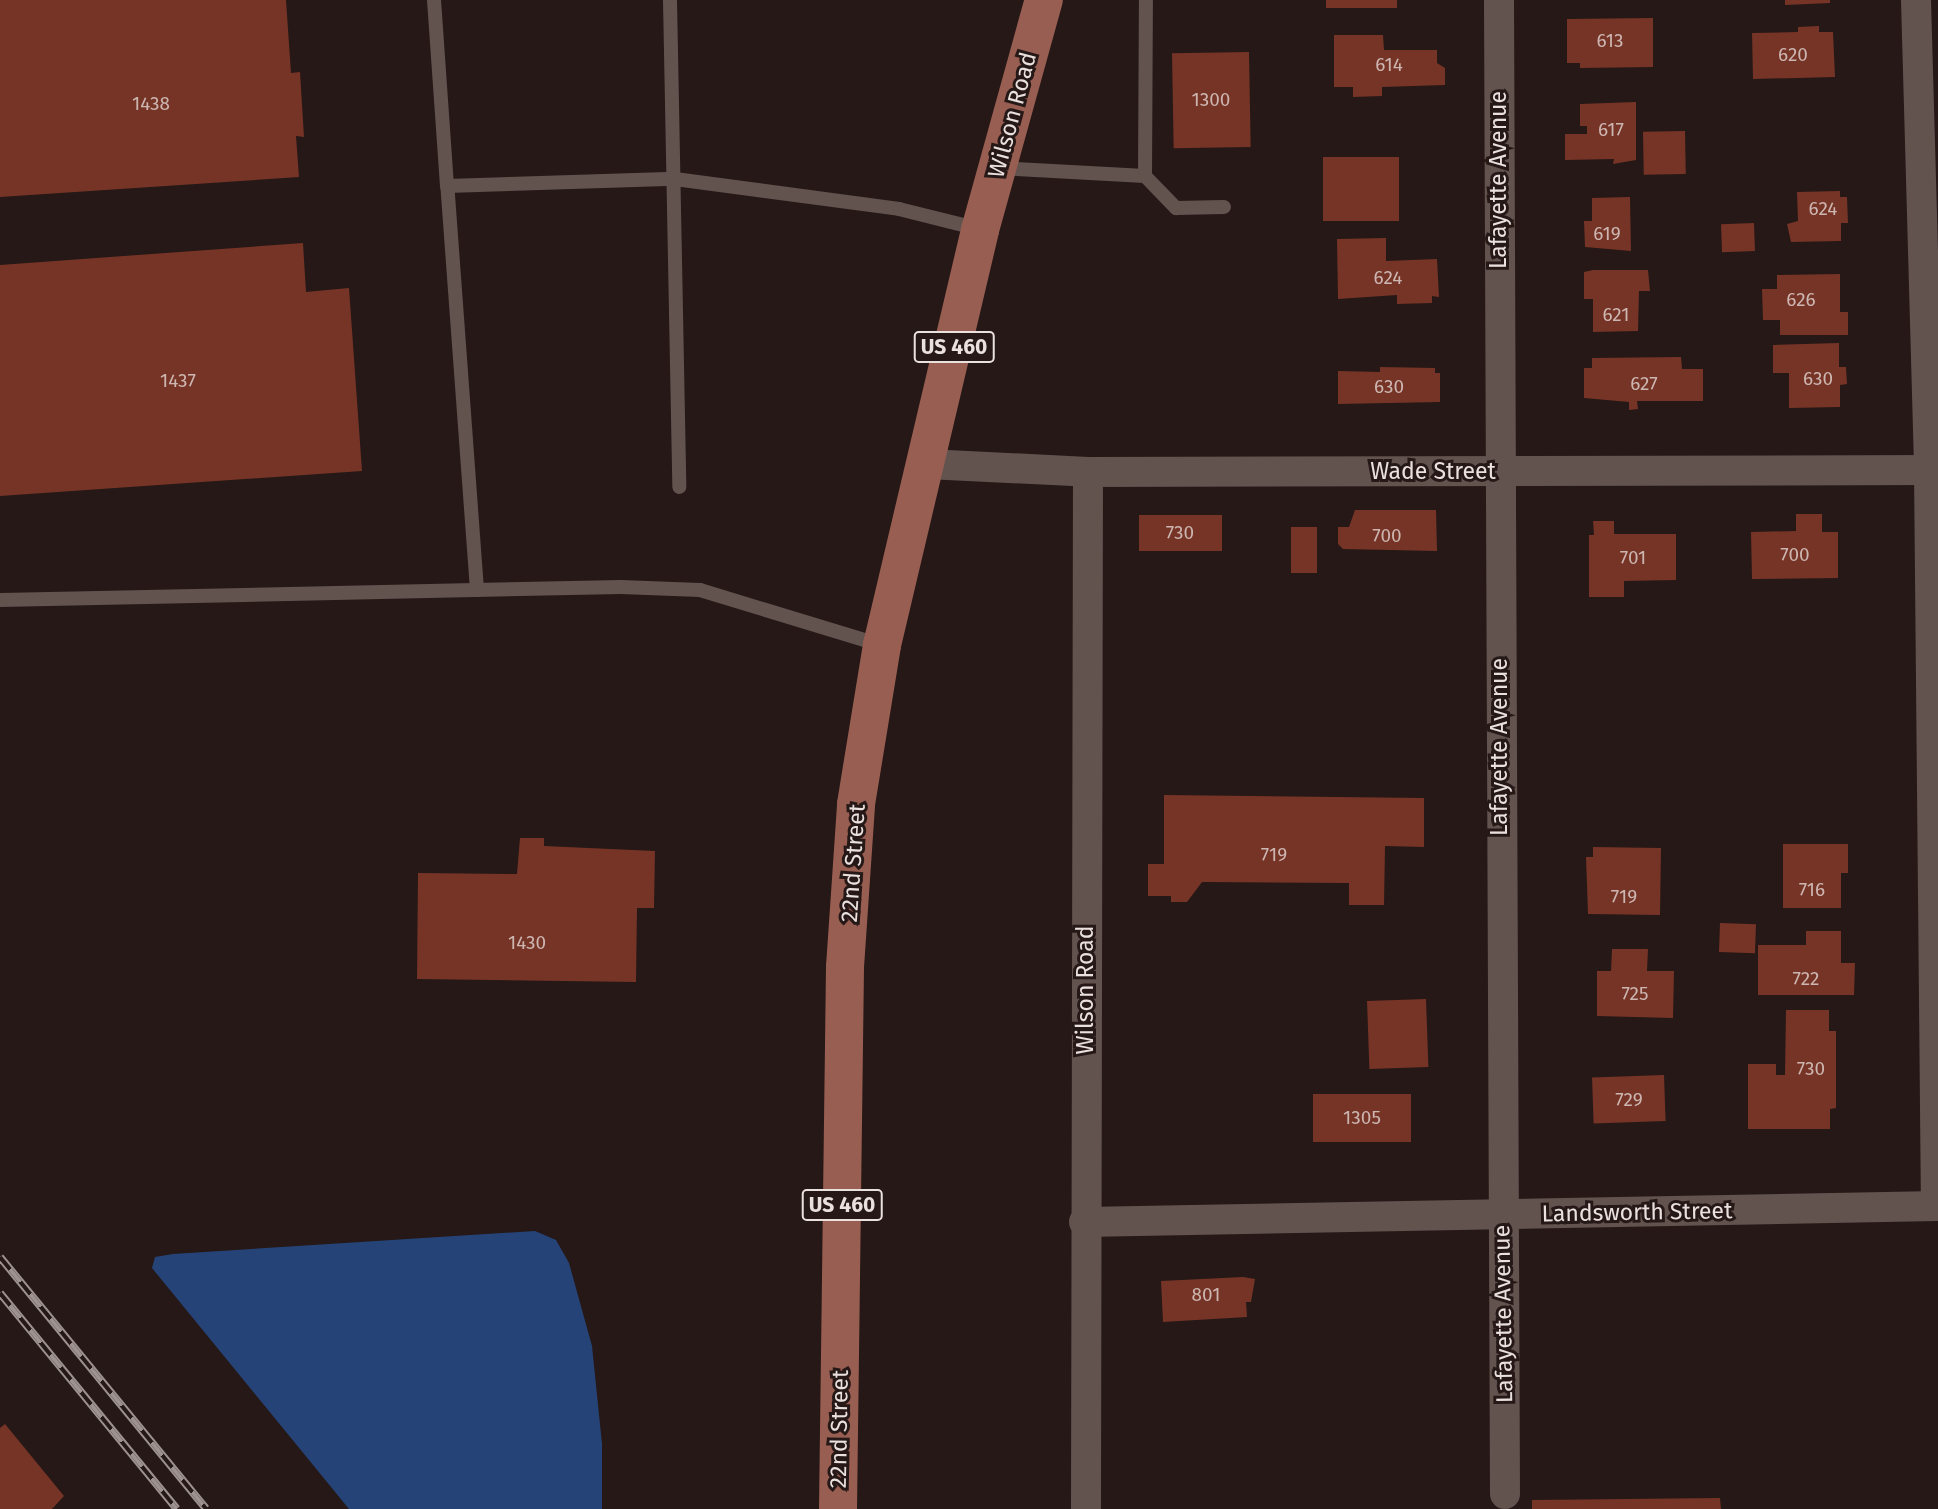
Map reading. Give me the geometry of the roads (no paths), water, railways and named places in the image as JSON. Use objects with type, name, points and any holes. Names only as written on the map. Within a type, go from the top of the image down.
[{"type":"main road","name":"Wilson Road","points":[[980,230],[1044,0]]},
{"type":"main road","name":"22nd Street","points":[[838,1509],[845,967],[856,804],[883,645],[980,230]]},
{"type":"street","name":"Lafayette Avenue","points":[[1499,0],[1498,471],[1505,1494]]},
{"type":"street","points":[[1916,0],[1933,470],[1937,1206]]},
{"type":"street","name":"Wade Street","points":[[927,464],[1088,472],[1933,470]]},
{"type":"street","name":"Wilson Road","points":[[1086,1509],[1084,1222],[1088,472]]},
{"type":"street","name":"Landsworth Street","points":[[1084,1222],[1937,1206]]},
{"type":"lane","points":[[434,0],[477,590]]},
{"type":"lane","points":[[670,0],[678,487]]},
{"type":"lane","points":[[1145,176],[1146,0]]},
{"type":"lane","points":[[998,168],[1145,176],[1176,208],[1224,207]]},
{"type":"lane","points":[[446,186],[675,179],[899,209],[980,230]]},
{"type":"lane","points":[[0,600],[477,590],[700,590],[883,645]]},
{"type":"water","points":[[535,1231],[556,1240],[569,1263],[592,1346],[602,1444],[602,1509],[349,1509],[152,1268],[155,1257],[173,1254]]},
{"type":"railway","points":[[0,1257],[206,1509]]},
{"type":"railway","points":[[0,1293],[177,1509]]}]
